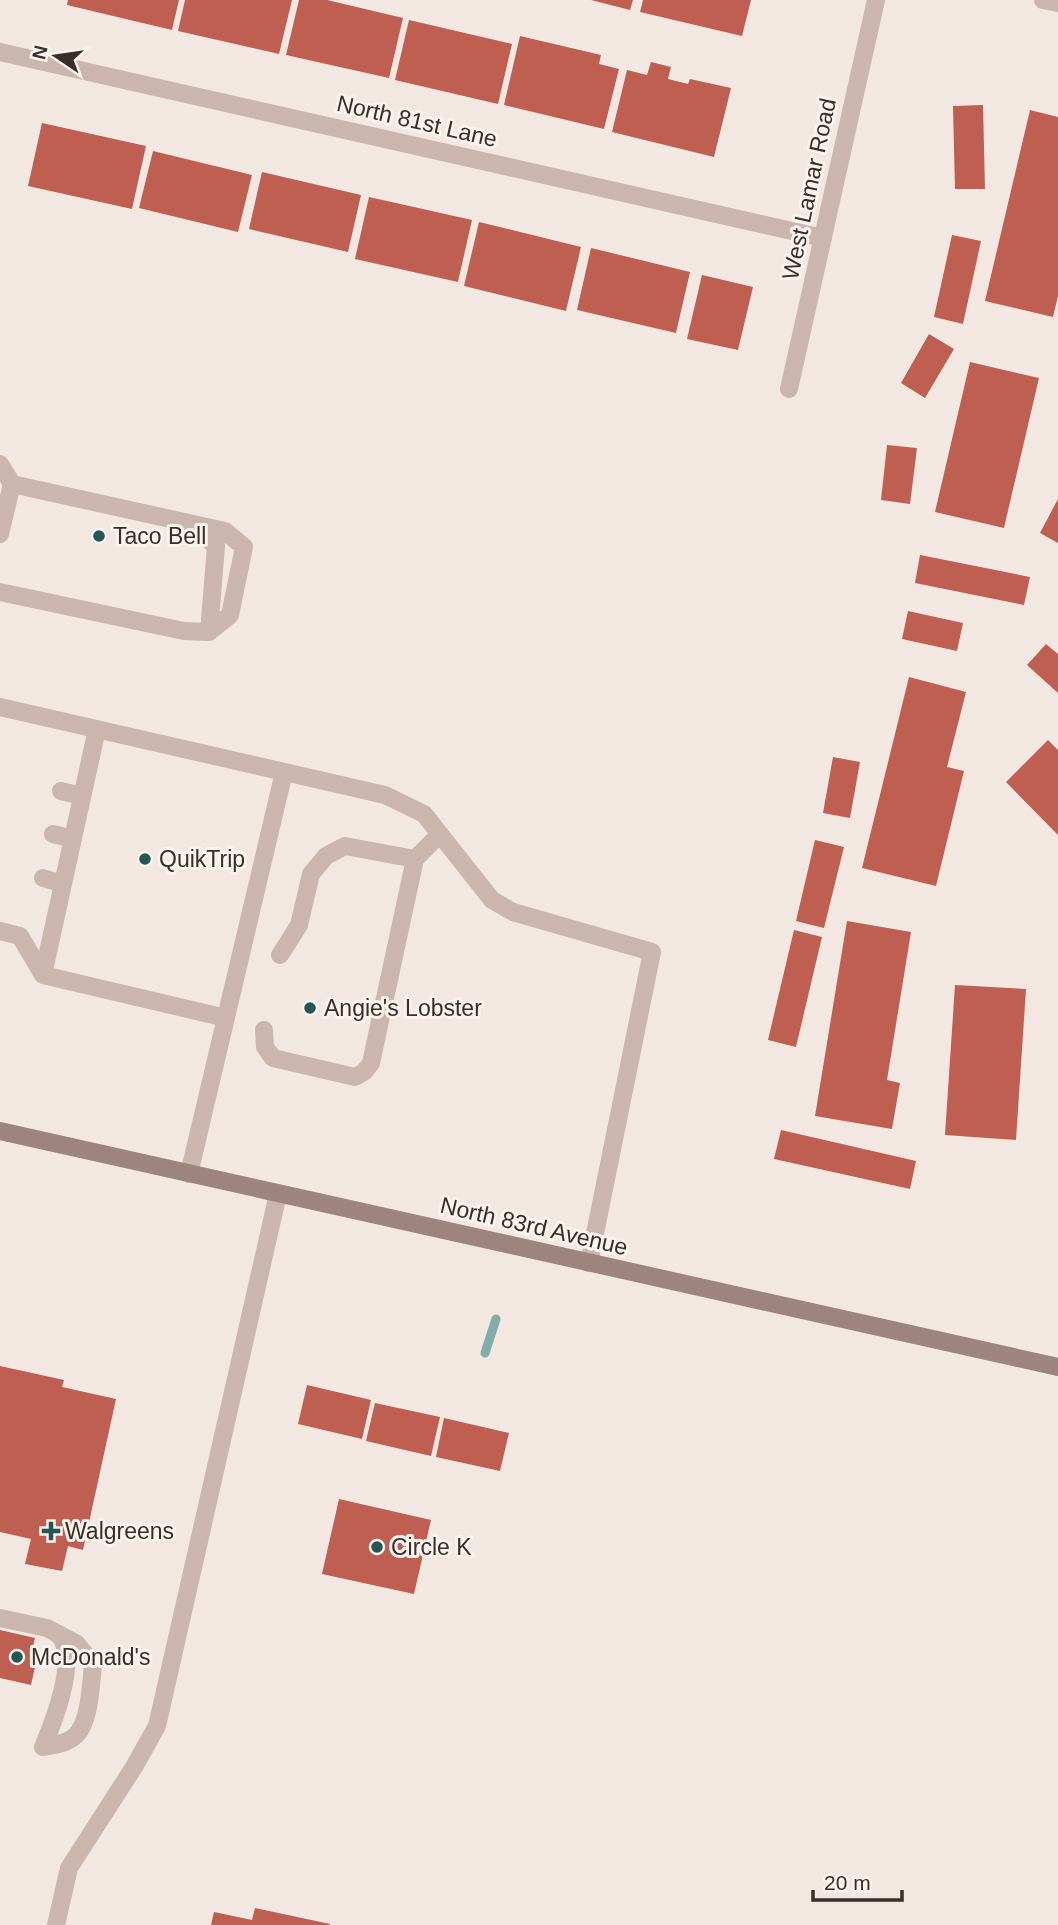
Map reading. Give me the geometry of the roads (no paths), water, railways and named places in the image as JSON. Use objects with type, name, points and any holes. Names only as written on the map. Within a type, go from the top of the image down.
[{"type":"main road","name":"North 83rd Avenue","points":[[0,1131],[1058,1367]]},
{"type":"street","name":"West Lamar Road","points":[[789,389],[876,0]]},
{"type":"street","points":[[1044,0],[1058,3]]},
{"type":"street","name":"North 81st Lane","points":[[0,52],[823,237]]},
{"type":"street","points":[[0,464],[12,484],[0,534]]},
{"type":"street","points":[[0,592],[184,631],[209,632],[230,615],[244,547],[225,531],[12,484]]},
{"type":"street","points":[[189,523],[216,546],[209,632]]},
{"type":"street","points":[[0,707],[385,795],[424,814],[492,901],[513,912],[652,952],[589,1263]]},
{"type":"street","points":[[43,975],[97,729]]},
{"type":"street","points":[[189,1174],[284,772]]},
{"type":"street","points":[[61,791],[82,796]]},
{"type":"street","points":[[53,834],[73,839]]},
{"type":"street","points":[[264,1030],[265,1047],[273,1058],[355,1077],[364,1072],[371,1063],[415,859],[440,834]]},
{"type":"street","points":[[280,955],[299,925],[310,874],[326,856],[345,846],[415,859]]},
{"type":"street","points":[[43,878],[63,884]]},
{"type":"street","points":[[0,931],[20,936],[43,975],[226,1018]]},
{"type":"street","points":[[56,1925],[69,1868],[157,1727],[278,1194]]},
{"type":"street","points":[[0,1619],[47,1628],[77,1644],[93,1664],[88,1707],[76,1735],[66,1741],[43,1747],[53,1724],[67,1654],[59,1635]]},
{"type":"waterway","points":[[485,1353],[496,1319]]},
{"type":"place","name":"Taco Bell","points":[[99,536]]},
{"type":"place","name":"QuikTrip","points":[[145,859]]},
{"type":"place","name":"Angie's Lobster","points":[[310,1008]]},
{"type":"place","name":"Walgreens","points":[[51,1531]]},
{"type":"place","name":"Circle K","points":[[377,1547]]},
{"type":"place","name":"McDonald's","points":[[17,1657]]}]
